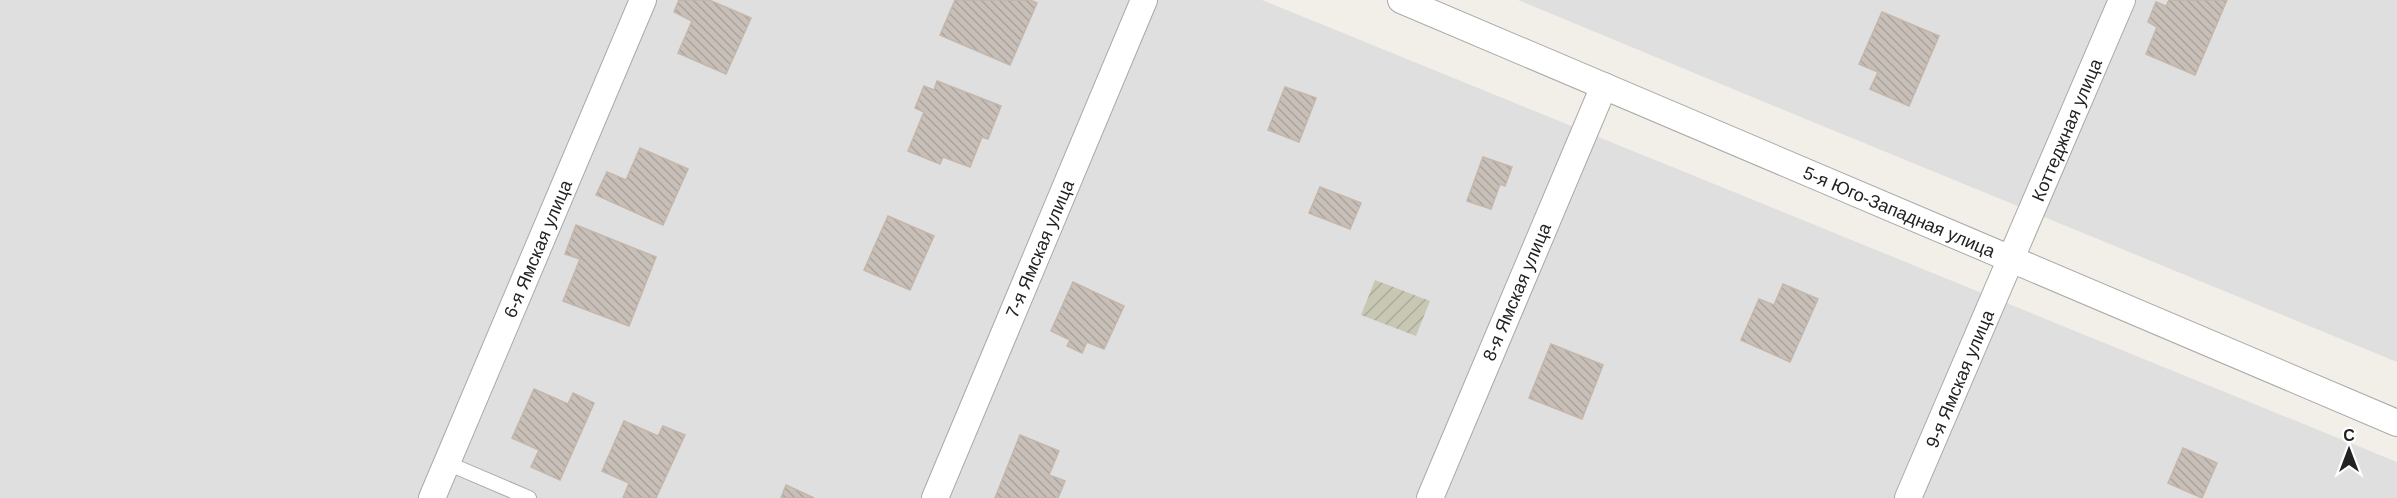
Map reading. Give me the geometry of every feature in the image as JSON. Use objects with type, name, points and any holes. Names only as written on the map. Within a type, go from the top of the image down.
[{"type":"street","name":"6-я Ямская улица","points":[[432,498],[643,0]]},
{"type":"street","name":"7-я Ямская улица","points":[[935,498],[1144,0]]},
{"type":"street","name":"5-я Юго-Западная улица","points":[[1401,0],[2397,423]]},
{"type":"street","name":"Коттеджная улица","points":[[2011,260],[2122,0]]},
{"type":"street","name":"8-я Ямская улица","points":[[1430,498],[1604,86]]},
{"type":"street","name":"9-я Ямская улица","points":[[1908,498],[2011,260]]},
{"type":"lane","points":[[447,463],[529,498]]},
{"type":"shaded area","points":[[0,0],[1262,0],[2397,462],[2397,498],[0,498]]},
{"type":"shaded area","points":[[1518,0],[2397,0],[2397,362],[1791,113]]},
{"type":"shaded area","points":[[1375,280],[1430,301],[1416,336],[1361,315]]},
{"type":"building","points":[[679,0],[709,0],[751,18],[726,74],[678,53],[692,21],[674,12]]},
{"type":"building","points":[[955,0],[1030,0],[1037,3],[1010,65],[940,35]]},
{"type":"building","points":[[2169,0],[2227,0],[2195,75],[2146,54],[2157,27],[2148,22],[2156,2],[2166,6]]},
{"type":"building","points":[[1882,12],[1939,36],[1909,106],[1870,89],[1878,72],[1859,64]]},
{"type":"building","points":[[937,81],[1001,106],[988,139],[982,137],[970,167],[943,157],[940,164],[908,151],[924,112],[915,108],[924,86],[934,90]]},
{"type":"building","points":[[1285,87],[1316,98],[1299,142],[1268,130]]},
{"type":"building","points":[[640,148],[688,169],[663,225],[596,195],[607,172],[626,180]]},
{"type":"building","points":[[1483,157],[1512,167],[1505,186],[1500,184],[1491,209],[1467,201]]},
{"type":"building","points":[[1320,187],[1361,203],[1350,229],[1309,213]]},
{"type":"building","points":[[888,216],[934,236],[910,290],[864,270]]},
{"type":"building","points":[[576,225],[656,257],[629,326],[563,301],[580,259],[565,254]]},
{"type":"building","points":[[1073,282],[1124,306],[1104,349],[1087,342],[1082,353],[1067,346],[1070,340],[1051,331]]},
{"type":"building","points":[[1783,284],[1818,299],[1790,362],[1741,340],[1759,299],[1774,305]]},
{"type":"building","points":[[1551,344],[1603,365],[1582,419],[1529,398]]},
{"type":"building","points":[[534,389],[568,404],[573,393],[594,403],[560,480],[531,467],[539,450],[512,438]]},
{"type":"building","points":[[624,421],[658,436],[663,426],[685,435],[656,498],[623,498],[629,483],[602,471]]},
{"type":"building","points":[[1020,435],[1059,451],[1049,475],[1065,481],[1058,498],[995,498]]},
{"type":"building","points":[[2183,448],[2217,463],[2202,498],[2168,483]]},
{"type":"building","points":[[786,485],[814,498],[781,498]]}]
